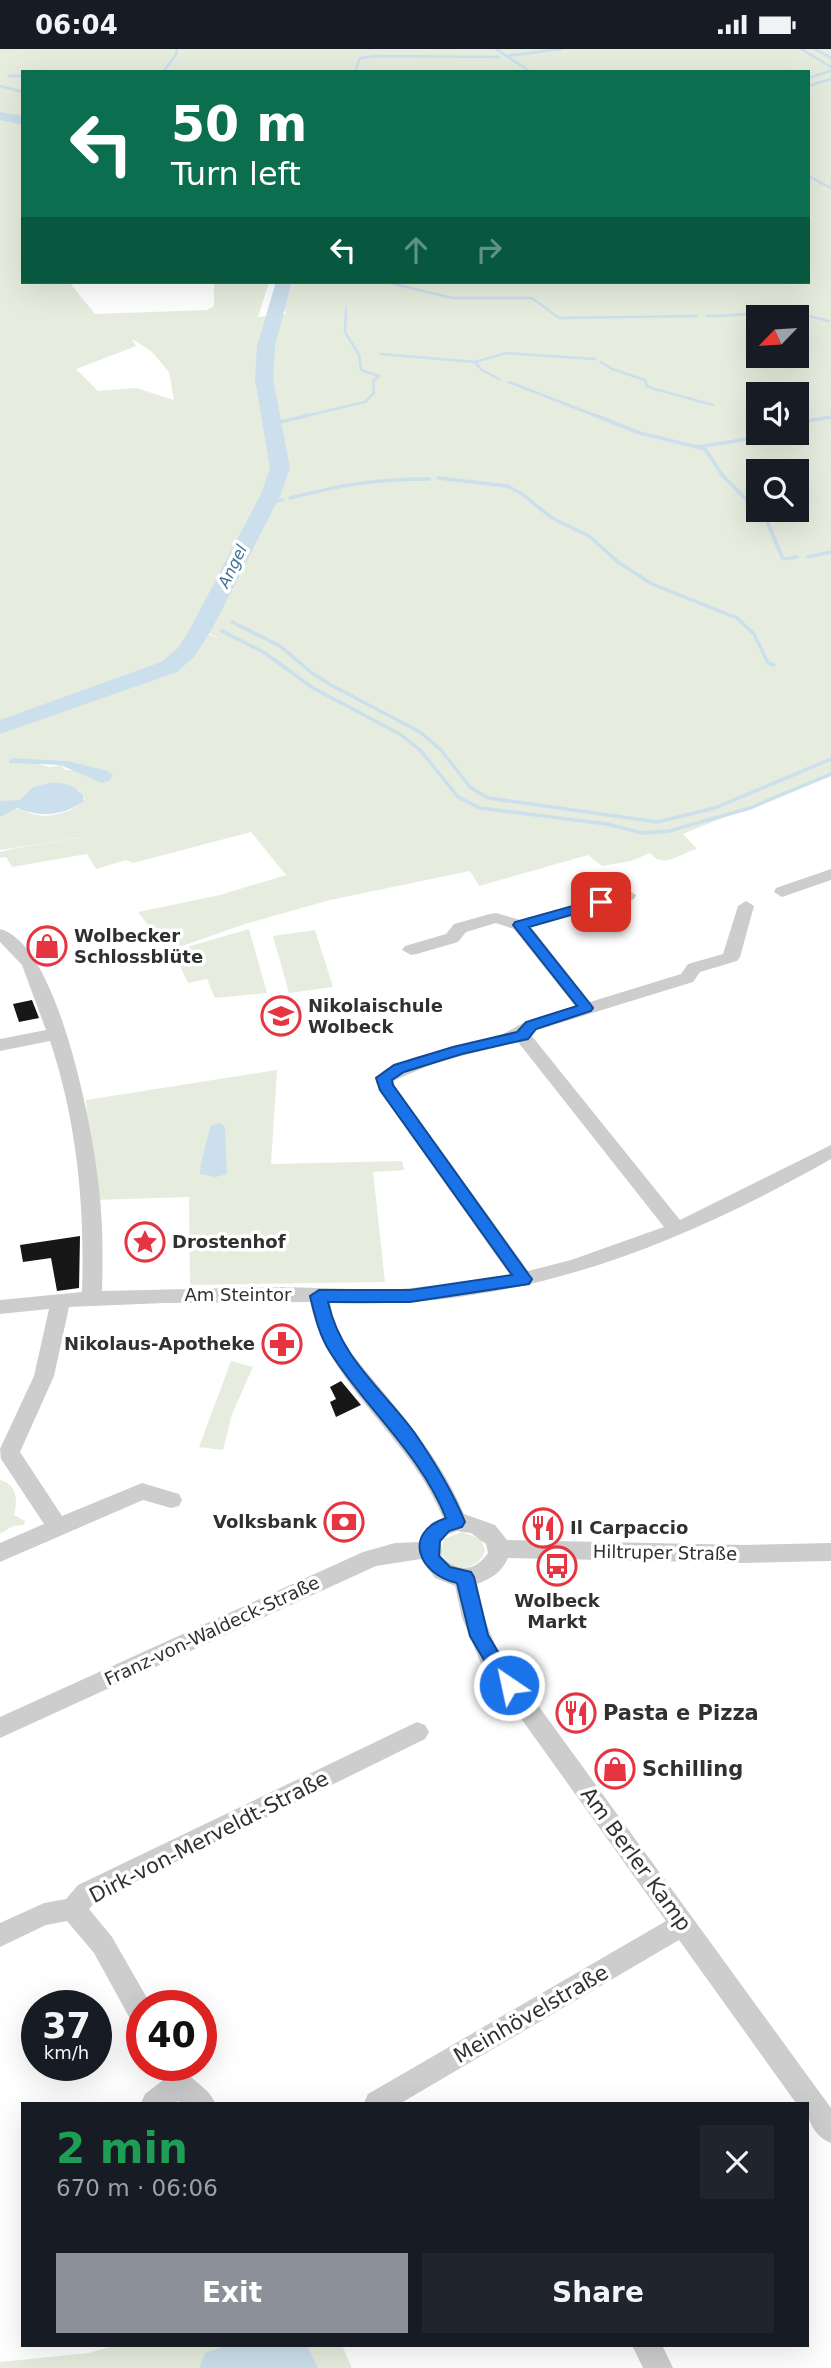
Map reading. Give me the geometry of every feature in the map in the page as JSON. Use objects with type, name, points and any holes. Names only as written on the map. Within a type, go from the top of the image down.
[{"type":"street","points":[[782,892],[831,874]]},
{"type":"street","points":[[411,950],[452,938],[460,928],[496,918],[520,925],[628,895]]},
{"type":"street","points":[[523,1279],[385,1086],[384,1078],[399,1069],[459,1050],[522,1035],[531,1026],[687,978],[695,968],[731,957],[746,906]]},
{"type":"street","points":[[520,925],[586,1008]]},
{"type":"street","points":[[0,934],[26,958],[57,1034],[82,1128],[94,1256],[92,1296]]},
{"type":"street","points":[[0,1045],[57,1034]]},
{"type":"street","points":[[522,1035],[677,1230]]},
{"type":"street","name":"Am Steintor","points":[[0,1307],[92,1296],[410,1296],[523,1279],[612,1255],[677,1230],[831,1151]]},
{"type":"street","points":[[319,1296],[325,1325],[336,1348],[407,1437],[446,1497],[456,1522]]},
{"type":"street","points":[[58,1528],[9,1453],[44,1376],[61,1299]]},
{"type":"street","points":[[0,1553],[142,1491],[171,1500]]},
{"type":"street","points":[[456,1522],[468,1522],[487,1529],[494,1536],[498,1549],[492,1566],[484,1572],[464,1577],[444,1573],[436,1567],[428,1550],[431,1537],[436,1531],[456,1522]]},
{"type":"street","name":"Hiltruper Straße","points":[[498,1549],[745,1554],[831,1552]]},
{"type":"street","name":"Franz-von-Waldeck-Straße","points":[[0,1728],[371,1558],[395,1552],[428,1550]]},
{"type":"street","name":"Am Berler Kamp","points":[[464,1577],[472,1618],[488,1654],[831,2130]]},
{"type":"street","name":"Dirk-von-Merveldt-Straße","points":[[0,1935],[46,1914],[61,1909],[72,1910],[87,1893],[417,1731]]},
{"type":"street","points":[[72,1910],[84,1919],[96,1936],[127,1990]]},
{"type":"street","name":"Meinhövelstraße","points":[[379,2102],[684,1924]]},
{"type":"street","points":[[155,2102],[168,2081]]},
{"type":"street","points":[[178,2081],[201,2102]]},
{"type":"street","points":[[647,2347],[659,2368]]},
{"type":"green space","points":[[0,49],[831,49],[831,774],[683,834],[697,849],[672,859],[661,860],[650,853],[631,861],[602,866],[588,855],[479,886],[470,871],[330,900],[242,925],[168,951],[138,912],[220,895],[286,875],[251,832],[133,863],[126,860],[96,869],[87,854],[12,867],[6,857],[0,858],[0,852],[64,840],[0,850],[0,817],[15,809],[43,816],[56,814],[75,807],[85,799],[79,790],[0,801],[0,724],[5,727],[171,669],[191,650],[202,632],[218,638],[201,629],[195,622],[177,653],[154,668],[0,722]],"holes":[[[132,339],[151,351],[169,372],[174,400],[136,388],[98,391],[76,369],[136,346]],[[11,758],[68,761],[111,773],[66,770],[60,765],[50,767]]]},
{"type":"green space","points":[[249,929],[267,993],[215,998],[207,979],[188,983],[173,951]]},
{"type":"green space","points":[[315,930],[333,987],[289,993],[273,936]]},
{"type":"green space","points":[[277,1070],[271,1164],[402,1161],[404,1170],[373,1172],[385,1282],[190,1285],[189,1197],[94,1200],[86,1100]]},
{"type":"green space","points":[[231,1361],[253,1367],[232,1414],[223,1450],[199,1447]]},
{"type":"green space","points":[[0,1480],[13,1489],[16,1498],[14,1515],[25,1521],[24,1525],[13,1526],[0,1534]]},
{"type":"green space","points":[[462,1532],[481,1539],[485,1550],[477,1563],[471,1566],[450,1563],[441,1551],[444,1539]]},
{"type":"green space","points":[[110,2347],[343,2347],[352,2368],[0,2368],[0,2362],[89,2353]]},
{"type":"water","points":[[9,760],[68,761],[108,771],[113,775],[109,781],[102,783],[60,765],[9,763]]},
{"type":"water","points":[[50,783],[72,787],[83,795],[84,801],[68,810],[52,814],[17,808],[0,817],[0,801],[20,800],[33,787]]},
{"type":"water","points":[[220,1123],[225,1127],[227,1174],[216,1177],[200,1174],[210,1126]]},
{"type":"building","name":"Wolbecker Schlossblüte","points":[[51,937],[58,948],[38,954],[32,942]]},
{"type":"building","points":[[32,1000],[39,1018],[19,1022],[13,1004]]},
{"type":"building","points":[[80,1236],[79,1288],[57,1291],[51,1258],[23,1262],[20,1245]]},
{"type":"building","points":[[341,1381],[361,1405],[336,1417],[330,1402],[336,1399],[330,1387]]},
{"type":"waterway","points":[[165,70],[176,55],[177,49]]},
{"type":"waterway","points":[[496,49],[528,70]]},
{"type":"waterway","points":[[507,56],[561,49]]},
{"type":"waterway","points":[[801,49],[831,67]]},
{"type":"waterway","points":[[815,49],[831,58]]},
{"type":"waterway","points":[[356,70],[360,58],[377,56],[499,57]]},
{"type":"waterway","points":[[810,77],[831,71]]},
{"type":"waterway","points":[[9,76],[21,76]]},
{"type":"waterway","points":[[810,85],[831,79]]},
{"type":"waterway","points":[[0,86],[21,91]]},
{"type":"waterway","name":"Angel","points":[[0,116],[21,121]]},
{"type":"waterway","points":[[810,177],[831,188]]},
{"type":"waterway","name":"Angel","points":[[0,727],[169,667],[186,652],[201,629],[271,494],[280,468],[264,379],[266,346],[283,284]]},
{"type":"waterway","points":[[394,284],[452,298],[532,298],[559,318],[697,316]]},
{"type":"waterway","points":[[301,417],[365,402],[374,393],[373,381],[379,376],[361,370],[359,355],[345,332],[346,308]]},
{"type":"waterway","points":[[707,316],[746,314]]},
{"type":"waterway","points":[[809,316],[829,321]]},
{"type":"waterway","points":[[475,362],[506,353],[595,359]]},
{"type":"waterway","points":[[381,354],[475,362]]},
{"type":"waterway","points":[[475,362],[482,370],[499,379]]},
{"type":"waterway","points":[[601,362],[612,369],[645,380],[647,386],[713,405]]},
{"type":"waterway","points":[[509,382],[599,417]]},
{"type":"waterway","points":[[272,424],[309,415]]},
{"type":"waterway","points":[[594,415],[640,433],[705,449],[723,476],[766,519],[783,559],[797,557]]},
{"type":"waterway","points":[[809,421],[831,417]]},
{"type":"waterway","points":[[698,447],[746,439]]},
{"type":"waterway","points":[[438,478],[507,486],[522,494],[552,518],[589,536],[618,562],[652,584],[737,618],[754,634],[768,663],[774,665]]},
{"type":"waterway","points":[[290,498],[359,484],[429,479]]},
{"type":"waterway","points":[[267,501],[283,500]]},
{"type":"waterway","points":[[808,557],[831,552]]},
{"type":"waterway","name":"Angel","points":[[210,611],[218,614]]},
{"type":"waterway","points":[[232,622],[280,646],[331,685],[420,732],[440,749],[471,788],[488,798],[657,822],[715,808],[831,759]]},
{"type":"waterway","name":"Angel","points":[[204,624],[211,626]]},
{"type":"waterway","points":[[222,631],[265,653],[313,688],[400,734],[421,751],[458,797],[480,808],[607,824],[643,833],[669,831],[750,808],[831,774]]},
{"type":"waterway","name":"Angel","points":[[220,2368],[250,2360],[291,2357],[297,2368]]},
{"type":"place","name":"Wolbecker Schlossblüte","points":[[47,946]]},
{"type":"place","name":"Nikolaischule Wolbeck","points":[[281,1016]]},
{"type":"place","name":"Drostenhof","points":[[145,1242]]},
{"type":"place","name":"Nikolaus-Apotheke","points":[[282,1344]]},
{"type":"place","name":"Volksbank","points":[[344,1522]]},
{"type":"place","name":"Il Carpaccio","points":[[543,1528]]},
{"type":"place","name":"Wolbeck Markt","points":[[557,1566]]},
{"type":"place","name":"Pasta e Pizza","points":[[576,1713]]},
{"type":"place","name":"Schilling","points":[[615,1769]]},
{"type":"route","points":[[509,1685],[479,1636],[472,1618],[464,1577],[444,1573],[430,1559],[428,1550],[431,1537],[443,1526],[456,1522],[446,1497],[407,1437],[336,1348],[325,1325],[319,1296],[410,1296],[523,1279],[385,1086],[384,1078],[399,1069],[459,1050],[522,1035],[531,1026],[586,1008],[520,925],[601,902]]}]
